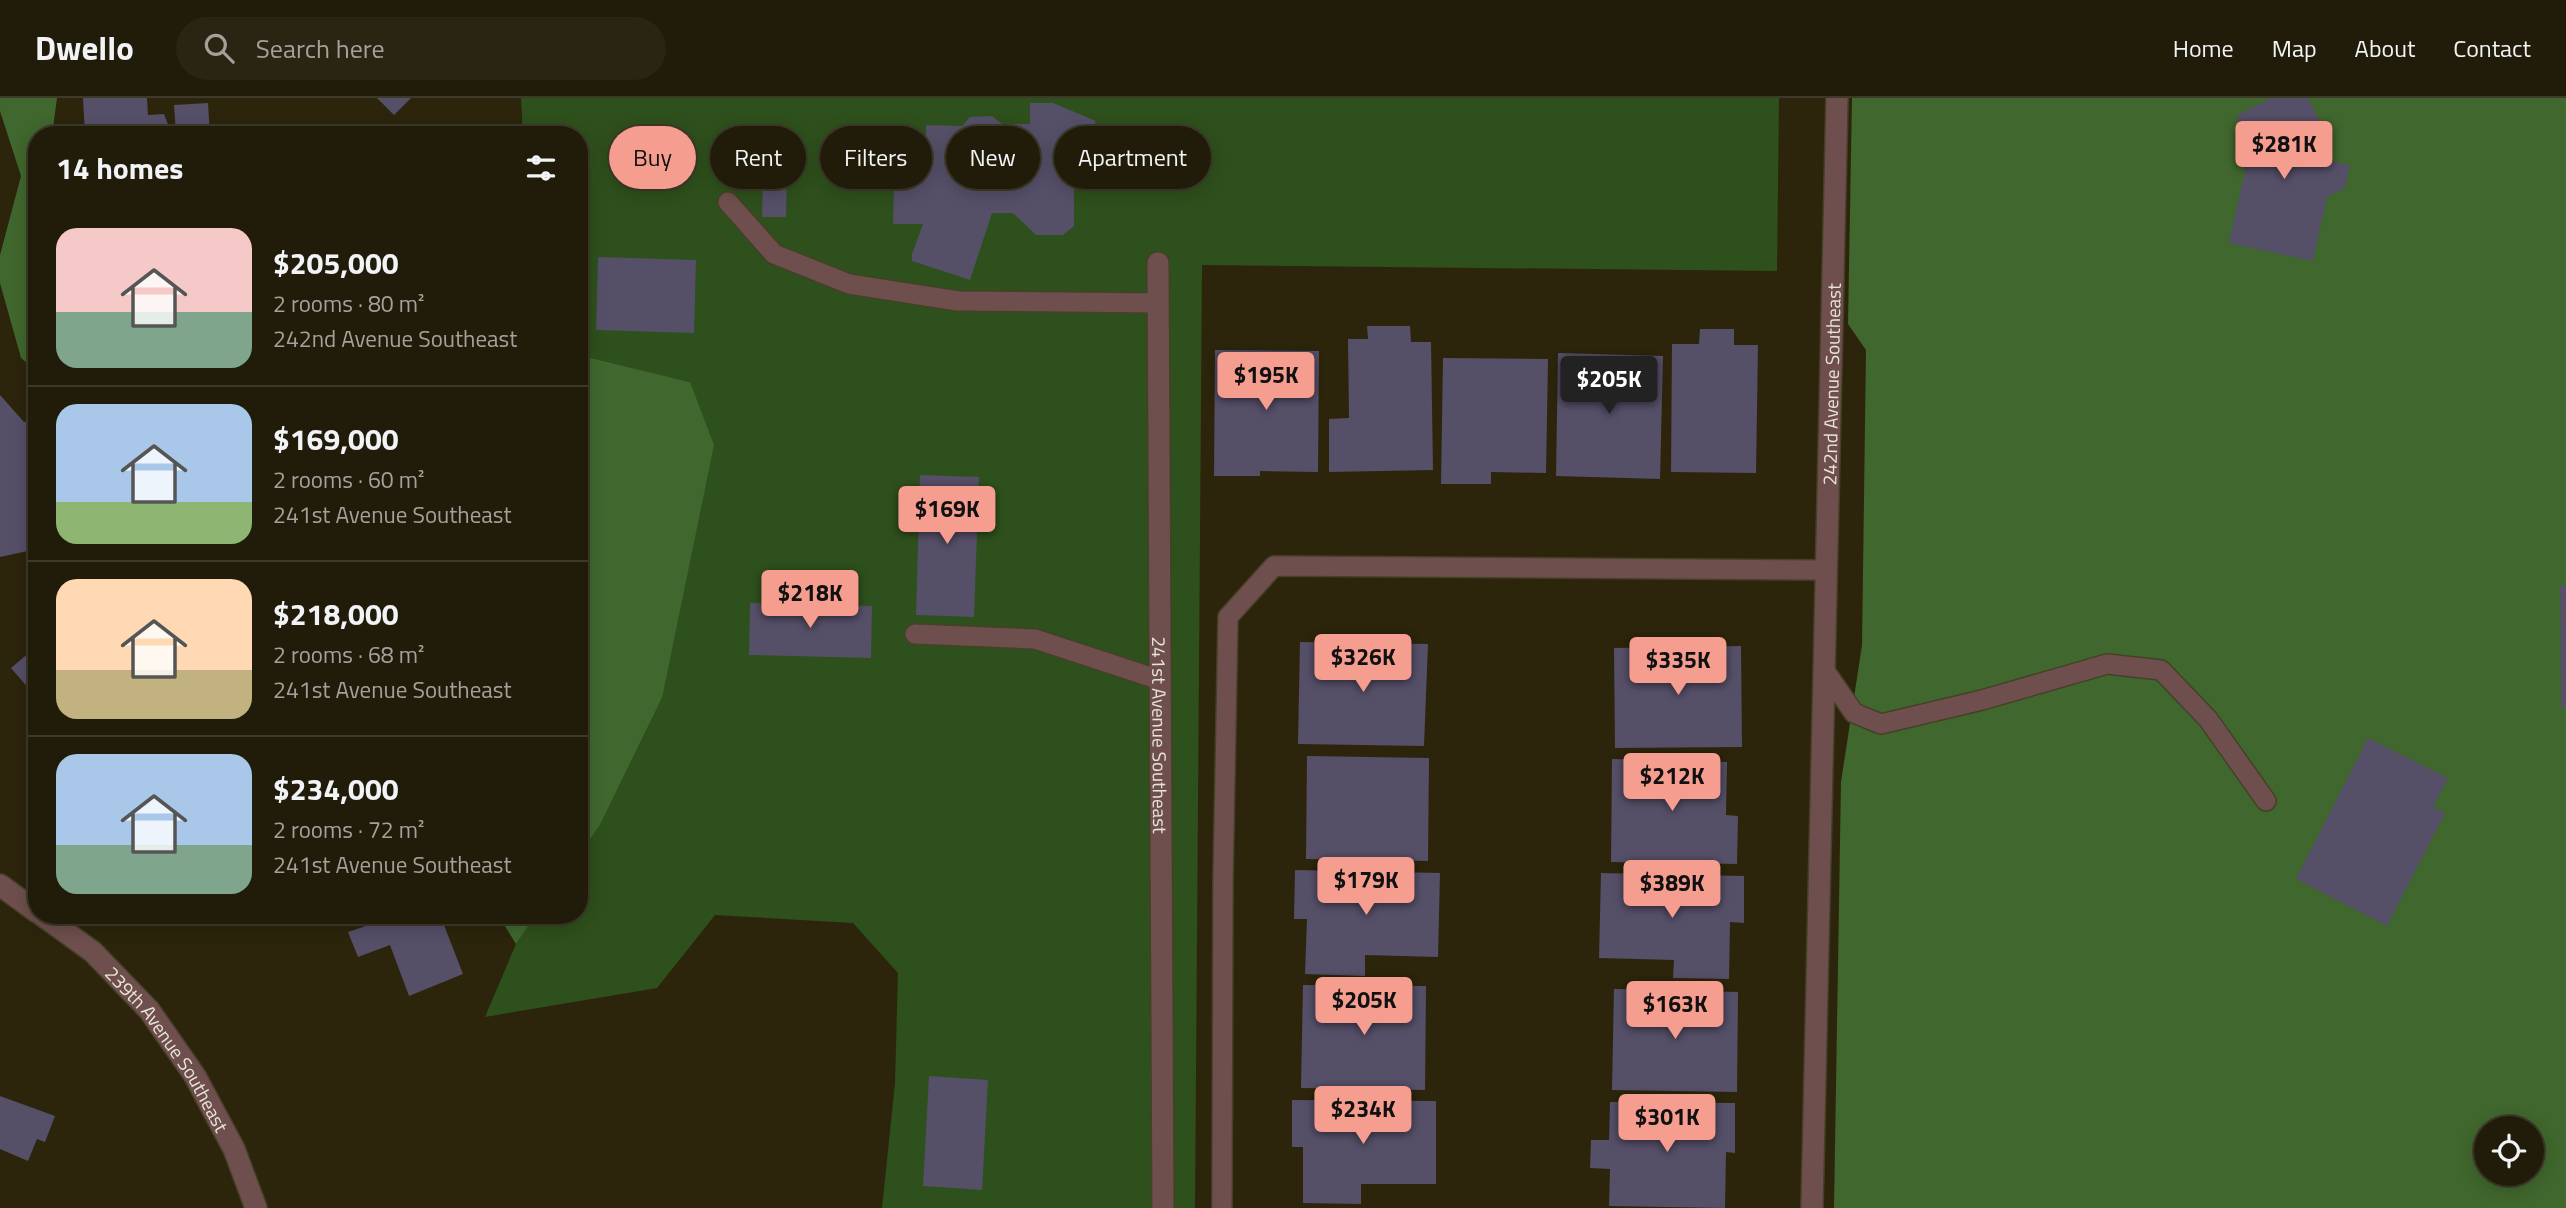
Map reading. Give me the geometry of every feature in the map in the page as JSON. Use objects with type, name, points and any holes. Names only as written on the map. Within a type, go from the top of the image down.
[{"type":"street","name":"242nd Avenue Southeast","points":[[1812,1208],[1837,98]]},
{"type":"street","name":"241st Avenue Southeast","points":[[1158,262],[1163,1208]]},
{"type":"street","points":[[0,886],[28,906]]},
{"type":"street","name":"239th Avenue Southeast","points":[[54,924],[93,952],[149,1010],[195,1076],[234,1149],[256,1208]]},
{"type":"lane","points":[[728,202],[774,254],[849,284],[958,302],[1158,303]]},
{"type":"lane","points":[[1222,1208],[1223,893],[1228,617],[1274,566],[1826,570]]},
{"type":"lane","points":[[915,634],[1035,639],[1160,680]]},
{"type":"lane","points":[[1825,671],[1854,713],[1881,724],[1982,700],[2107,664],[2161,670],[2208,719],[2266,801]]},
{"type":"green space","points":[[0,98],[57,98],[53,126],[28,126],[28,364],[21,358],[0,283],[0,255],[21,176],[0,111]]},
{"type":"green space","points":[[521,98],[1779,98],[1777,271],[1202,265],[1195,1208],[882,1208],[895,1083],[898,973],[853,923],[715,915],[657,988],[485,1017],[516,944],[530,924],[588,924],[588,842],[600,825],[662,698],[690,382],[588,357],[588,126],[523,126]]},
{"type":"green space","points":[[1852,98],[2566,98],[2566,1208],[1834,1208],[1841,782],[1862,645],[1866,350],[1848,324]]},
{"type":"green space","points":[[588,357],[690,382],[714,445],[662,698],[600,825],[588,842]]},
{"type":"green space","points":[[504,924],[530,924],[516,944]]},
{"type":"building","points":[[83,98],[147,98],[148,115],[164,114],[169,126],[85,126]]},
{"type":"building","points":[[377,98],[411,98],[394,115]]},
{"type":"building","points":[[2271,98],[2308,98],[2323,128],[2281,150],[2350,165],[2345,188],[2327,197],[2313,261],[2229,243],[2251,144],[2236,116]]},
{"type":"building","points":[[208,103],[209,126],[175,126],[174,105]]},
{"type":"building","points":[[1030,103],[1053,103],[1096,121],[1094,126],[1054,126],[1054,189],[1074,189],[1074,226],[1063,235],[1036,235],[1013,213],[992,213],[970,280],[912,261],[923,224],[893,224],[894,189],[932,189],[932,126],[926,125],[962,126],[970,117],[992,116],[1002,124],[1030,124]]},
{"type":"building","points":[[763,189],[787,189],[786,217],[762,217]]},
{"type":"building","points":[[598,257],[696,260],[694,333],[596,330]]},
{"type":"building","points":[[1367,326],[1410,326],[1411,342],[1431,342],[1433,470],[1329,472],[1329,419],[1349,418],[1348,339],[1368,339]]},
{"type":"building","points":[[1700,329],[1734,329],[1734,345],[1758,345],[1756,473],[1671,472],[1672,344],[1699,344]]},
{"type":"building","points":[[1215,350],[1319,351],[1318,472],[1260,471],[1260,476],[1214,476]]},
{"type":"building","points":[[1558,353],[1663,356],[1660,479],[1556,476]]},
{"type":"building","points":[[1443,358],[1548,359],[1546,473],[1491,472],[1491,484],[1441,484]]},
{"type":"building","points":[[0,395],[24,422],[28,421],[28,551],[0,557]]},
{"type":"building","points":[[920,475],[979,477],[974,617],[916,615]]},
{"type":"building","points":[[2560,586],[2566,586],[2566,708],[2561,708]]},
{"type":"building","points":[[750,603],[872,606],[871,658],[749,655]]},
{"type":"building","points":[[1300,642],[1428,644],[1424,746],[1298,744]]},
{"type":"building","points":[[1741,646],[1742,747],[1615,748],[1614,648]]},
{"type":"building","points":[[28,654],[28,688],[11,668]]},
{"type":"building","points":[[2368,738],[2448,778],[2433,807],[2445,813],[2387,926],[2296,879]]},
{"type":"building","points":[[1307,756],[1429,758],[1428,861],[1306,859]]},
{"type":"building","points":[[1612,759],[1727,762],[1726,815],[1738,816],[1737,864],[1611,862]]},
{"type":"building","points":[[1295,870],[1440,873],[1438,957],[1365,955],[1365,976],[1305,974],[1307,919],[1294,919]]},
{"type":"building","points":[[1601,873],[1744,876],[1744,923],[1730,922],[1729,979],[1673,978],[1674,960],[1599,958]]},
{"type":"building","points":[[365,924],[444,924],[463,974],[409,996],[390,945],[358,957],[348,932],[366,926]]},
{"type":"building","points":[[1303,985],[1426,986],[1425,1090],[1301,1088]]},
{"type":"building","points":[[1614,989],[1738,992],[1737,1092],[1612,1090]]},
{"type":"building","points":[[929,1076],[988,1080],[982,1190],[923,1186]]},
{"type":"building","points":[[0,1096],[55,1116],[45,1142],[37,1139],[28,1161],[0,1149]]},
{"type":"building","points":[[1292,1100],[1436,1101],[1436,1184],[1361,1184],[1361,1204],[1303,1203],[1303,1147],[1292,1147]]},
{"type":"building","points":[[1610,1102],[1735,1103],[1735,1153],[1726,1152],[1725,1208],[1609,1206],[1610,1169],[1590,1168],[1591,1140],[1609,1140]]}]
